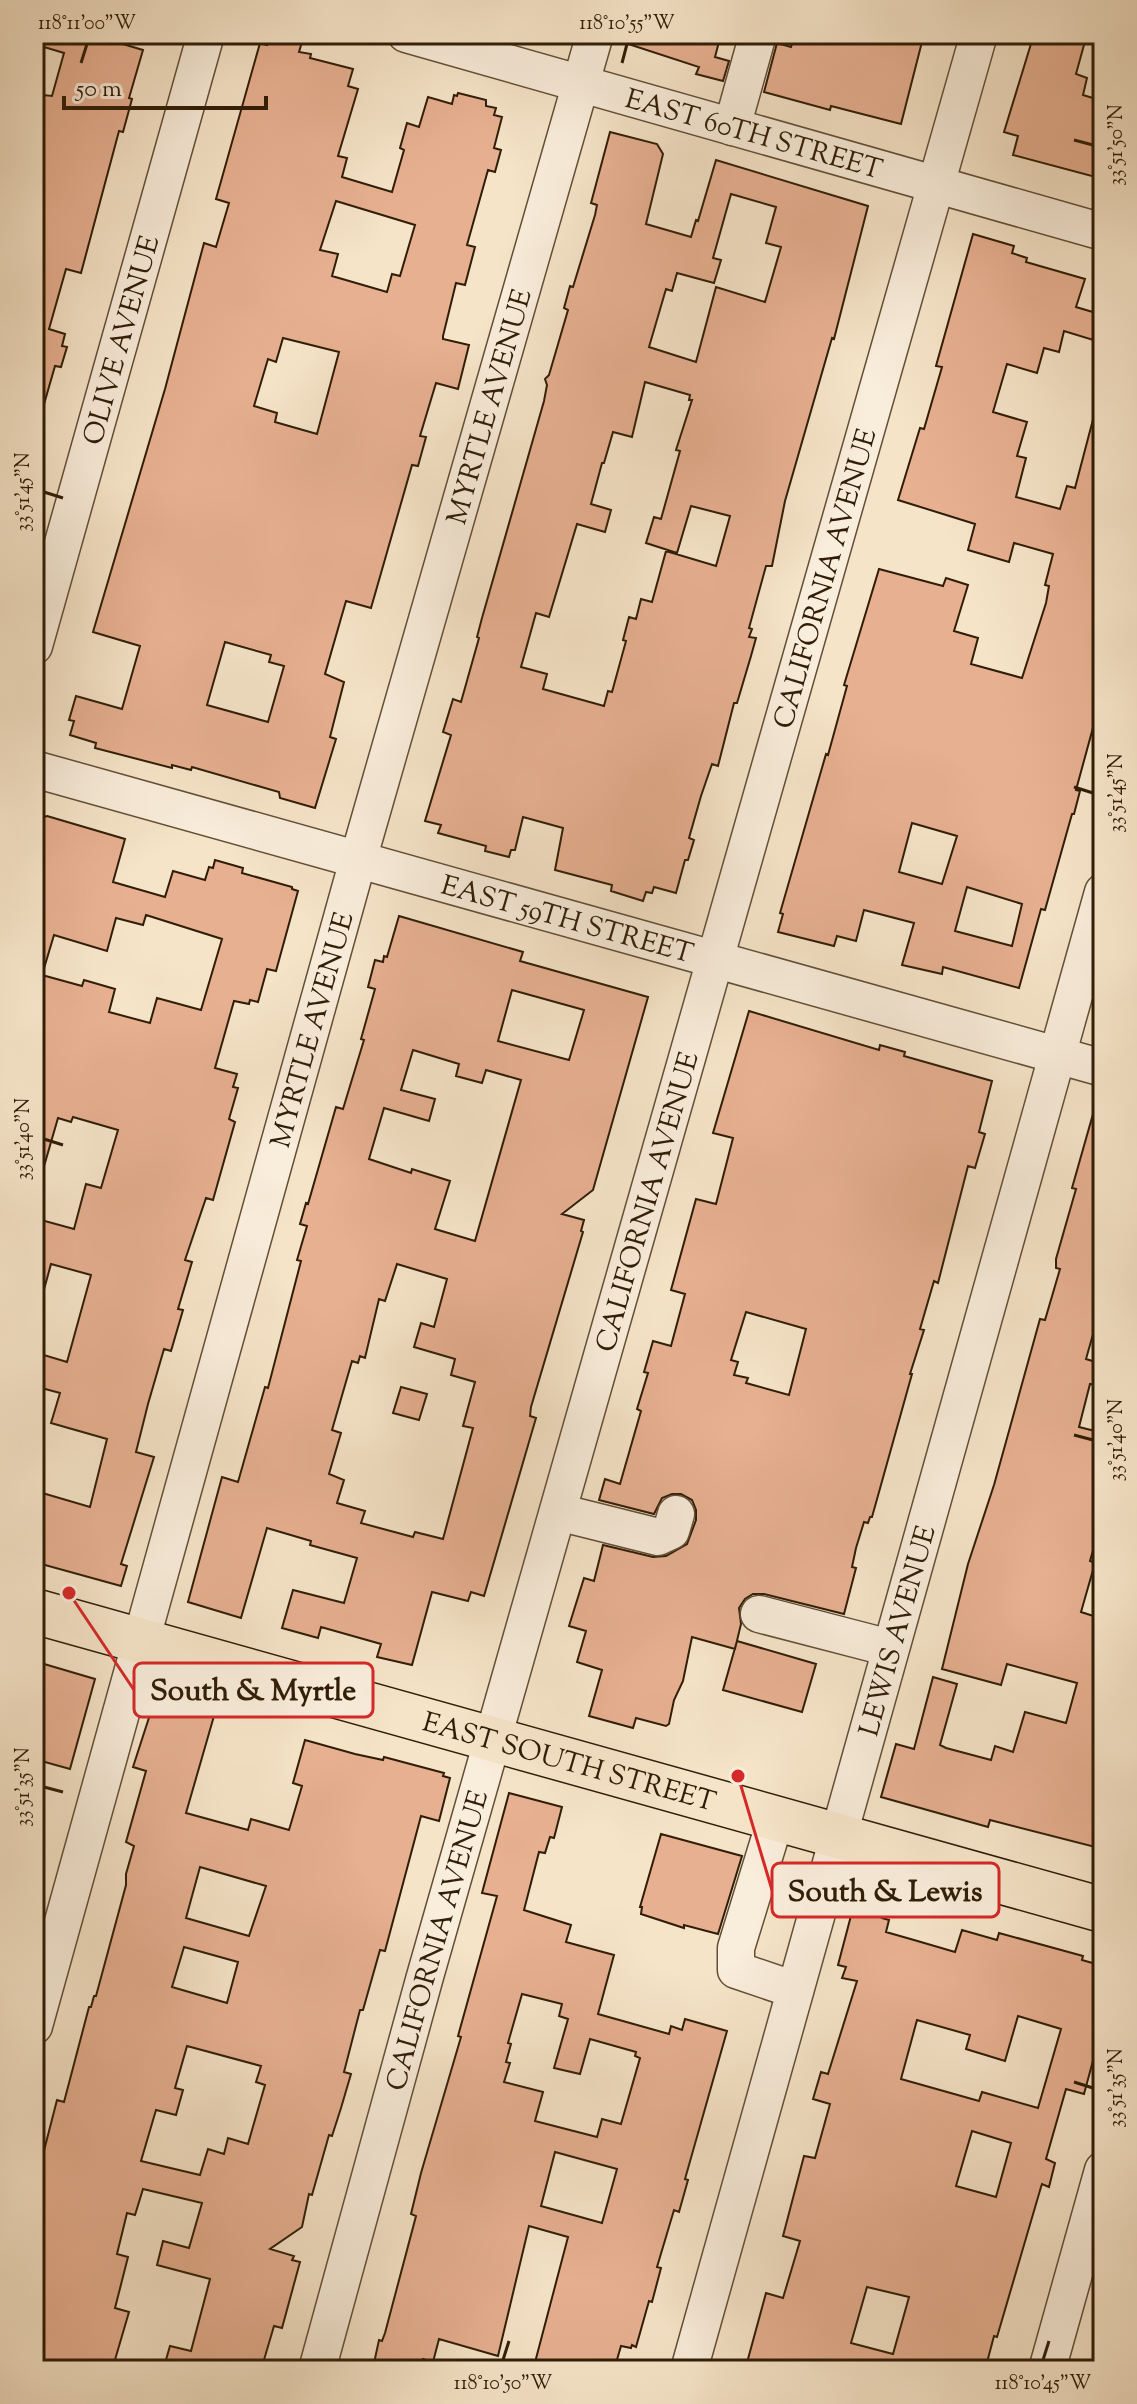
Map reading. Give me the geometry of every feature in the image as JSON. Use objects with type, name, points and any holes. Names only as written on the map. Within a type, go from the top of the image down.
[{"type":"main road","name":"EAST SOUTH STREET","points":[[34,1611],[1103,1910]]},
{"type":"street","name":"OLIVE AVENUE","points":[[34,646],[206,34]]},
{"type":"street","name":"EAST 60TH STREET","points":[[406,34],[1103,232]]},
{"type":"street","name":"MYRTLE AVENUE","points":[[34,2026],[358,860],[595,34]]},
{"type":"street","points":[[732,127],[758,34]]},
{"type":"street","name":"CALIFORNIA AVENUE","points":[[317,2370],[424,1980],[979,34]]},
{"type":"street","name":"EAST 59TH STREET","points":[[34,769],[1103,1068]]},
{"type":"street","name":"LEWIS AVENUE","points":[[689,2370],[1103,892]]},
{"type":"street","points":[[558,1512],[658,1537],[671,1531],[676,1514]]},
{"type":"street","points":[[759,1614],[890,1648]]},
{"type":"street","points":[[776,1818],[736,1948],[736,1970],[795,1990]]},
{"type":"street","points":[[1047,2370],[1103,2170]]},
{"type":"building","points":[[34,34],[89,34],[143,50],[123,132],[119,131],[81,273],[66,269],[49,329],[65,334],[62,346],[67,347],[61,367],[55,366],[40,418],[34,417],[34,94],[52,96],[64,53],[34,44]]},
{"type":"building","points":[[270,34],[302,42],[299,52],[311,54],[310,58],[353,69],[348,86],[358,89],[338,156],[347,158],[342,177],[392,192],[404,150],[400,148],[407,123],[419,127],[428,97],[452,104],[454,95],[458,93],[486,100],[486,106],[496,108],[494,115],[502,117],[494,148],[501,150],[495,172],[488,170],[467,245],[475,247],[465,285],[456,283],[443,336],[443,339],[469,345],[458,389],[436,383],[420,436],[426,437],[418,466],[412,465],[371,608],[346,601],[325,674],[344,682],[330,737],[336,739],[315,808],[280,798],[279,792],[192,767],[191,770],[172,765],[172,768],[95,748],[96,743],[70,735],[74,721],[69,720],[76,696],[122,709],[140,646],[93,632],[165,389],[204,243],[216,247],[229,203],[216,199],[260,43],[267,45]],"holes":[[[336,201],[415,225],[400,276],[392,274],[387,292],[332,276],[338,254],[320,250]],[[283,338],[339,352],[317,434],[275,422],[277,413],[254,406],[268,359],[276,362]],[[225,642],[271,655],[269,662],[284,666],[268,722],[207,705]]]},
{"type":"building","points":[[616,34],[721,34],[715,57],[729,61],[723,81],[696,74],[699,67],[616,40]]},
{"type":"building","points":[[795,34],[924,34],[901,124],[831,106],[830,110],[764,92],[777,43],[791,47]]},
{"type":"building","points":[[1034,34],[1087,34],[1076,74],[1087,78],[1083,95],[1103,101],[1103,179],[1013,155],[1018,136],[1004,132]]},
{"type":"building","points":[[610,132],[657,144],[663,154],[646,224],[691,237],[716,160],[868,206],[834,339],[785,501],[772,566],[766,566],[749,628],[752,629],[749,637],[756,638],[737,703],[734,703],[718,766],[712,764],[701,796],[689,838],[694,840],[688,860],[685,860],[676,893],[654,887],[652,893],[646,892],[643,901],[611,891],[612,885],[555,870],[563,828],[523,817],[515,850],[511,850],[509,857],[485,851],[486,846],[438,833],[441,825],[425,821],[451,735],[443,732],[453,699],[461,702],[544,401],[545,379],[549,375],[568,310],[564,308],[570,286],[573,287],[595,215],[597,205],[591,203]],"holes":[[[731,194],[776,207],[766,243],[781,247],[765,302],[716,287],[696,362],[649,347],[666,289],[672,291],[677,273],[714,283],[721,260],[713,258]],[[645,382],[690,395],[689,400],[692,400],[676,450],[680,451],[661,519],[654,517],[646,543],[677,553],[691,506],[730,516],[716,566],[666,551],[652,602],[641,599],[636,619],[629,617],[612,692],[608,691],[604,706],[543,689],[547,674],[521,667],[536,613],[549,617],[577,524],[605,532],[611,510],[591,504],[613,432],[632,437]]]},
{"type":"building","points":[[973,234],[1014,246],[1012,253],[1027,258],[1026,262],[1085,279],[1076,307],[1103,315],[1103,343],[1064,331],[1059,352],[1044,348],[1037,373],[1007,364],[993,412],[1027,422],[1017,456],[1026,458],[1016,497],[1060,509],[1067,486],[1075,488],[1096,408],[1103,409],[1103,691],[1076,790],[1080,791],[1074,814],[1045,910],[1041,909],[1019,988],[943,967],[942,974],[902,965],[914,923],[864,910],[856,941],[837,936],[834,946],[778,932],[783,914],[780,913],[828,755],[847,686],[844,685],[879,569],[943,586],[946,578],[968,585],[954,631],[978,638],[971,664],[1022,678],[1046,603],[1049,586],[1045,585],[1053,554],[1014,543],[1009,562],[968,550],[975,524],[898,500],[942,367],[936,366]],"holes":[[[912,823],[957,836],[942,884],[899,872]],[[967,887],[1022,904],[1012,946],[955,931]]]},
{"type":"building","points":[[44,817],[125,839],[113,882],[165,897],[173,871],[205,880],[215,860],[243,868],[242,873],[298,891],[276,971],[267,969],[258,1002],[234,1001],[215,1068],[237,1074],[233,1087],[238,1088],[229,1119],[235,1122],[213,1200],[206,1198],[185,1260],[192,1262],[178,1309],[183,1310],[171,1351],[164,1349],[136,1452],[154,1457],[121,1564],[127,1566],[121,1586],[34,1562],[34,1511],[39,1492],[90,1507],[107,1439],[51,1423],[60,1393],[34,1386],[34,1352],[67,1362],[91,1275],[51,1264],[40,1304],[34,1303],[34,1218],[74,1229],[86,1184],[101,1188],[118,1130],[73,1117],[71,1122],[58,1118],[40,1180],[34,1179],[34,845]],"holes":[[[146,915],[222,939],[201,1010],[157,998],[150,1023],[109,1012],[115,989],[84,980],[82,986],[42,975],[54,935],[107,951],[116,918],[143,925]]]},
{"type":"building","points":[[399,916],[523,952],[520,961],[648,997],[593,1190],[562,1214],[584,1220],[583,1232],[531,1407],[530,1416],[536,1418],[484,1596],[471,1592],[468,1601],[432,1592],[412,1665],[377,1657],[381,1644],[321,1627],[318,1638],[282,1628],[293,1590],[344,1603],[357,1558],[310,1545],[311,1541],[267,1528],[241,1618],[188,1602],[222,1477],[238,1482],[265,1387],[268,1388],[301,1261],[297,1260],[307,1226],[300,1224],[336,1107],[343,1109],[364,1040],[361,1039],[375,989],[368,987],[375,960],[383,962],[384,956],[387,957]],"holes":[[[512,990],[584,1010],[569,1060],[498,1041]],[[413,1050],[459,1064],[456,1076],[482,1083],[486,1070],[521,1080],[475,1241],[435,1229],[450,1181],[412,1169],[411,1173],[369,1159],[384,1108],[429,1121],[435,1099],[401,1090]],[[397,1264],[447,1279],[434,1327],[421,1323],[414,1347],[455,1359],[451,1375],[475,1382],[463,1426],[473,1428],[443,1539],[415,1532],[413,1537],[361,1523],[365,1511],[337,1503],[344,1480],[329,1474],[341,1433],[332,1430],[352,1361],[358,1363],[360,1356],[365,1358],[379,1299],[385,1301]]]},
{"type":"building","points":[[749,1011],[879,1050],[880,1045],[905,1052],[904,1056],[992,1081],[979,1132],[985,1134],[975,1168],[968,1166],[938,1283],[934,1281],[920,1329],[924,1330],[872,1517],[868,1523],[864,1522],[856,1548],[852,1567],[856,1568],[844,1614],[753,1594],[739,1608],[741,1624],[735,1649],[692,1637],[683,1681],[674,1700],[669,1724],[666,1726],[636,1718],[633,1728],[589,1716],[602,1670],[577,1662],[586,1631],[569,1626],[584,1578],[594,1581],[603,1545],[653,1557],[666,1556],[687,1544],[696,1520],[692,1500],[681,1494],[662,1498],[654,1514],[599,1500],[605,1479],[620,1484],[641,1411],[637,1409],[648,1373],[644,1372],[653,1341],[671,1346],[685,1294],[671,1290],[696,1199],[716,1204],[733,1138],[713,1133]],"holes":[[[746,1312],[806,1329],[789,1395],[746,1383],[748,1378],[734,1375],[738,1362],[731,1360]]]},
{"type":"building","points":[[1097,1100],[1103,1101],[1103,1299],[1086,1359],[1102,1364],[1096,1385],[1090,1384],[1079,1427],[1103,1433],[1103,1491],[1095,1517],[1102,1519],[1090,1561],[1095,1563],[1081,1612],[1103,1619],[1103,1849],[990,1820],[988,1827],[881,1797],[896,1744],[914,1749],[933,1677],[957,1684],[940,1745],[946,1748],[991,1760],[995,1746],[1013,1752],[1025,1712],[1066,1723],[1077,1683],[1007,1664],[1001,1685],[942,1669],[968,1564],[994,1485],[1040,1319],[1045,1320],[1060,1269],[1056,1268],[1056,1259]]},
{"type":"building","points":[[401,1387],[427,1394],[419,1420],[393,1413]]},
{"type":"building","points":[[737,1641],[816,1664],[802,1712],[723,1690]]},
{"type":"building","points":[[34,1661],[95,1679],[70,1769],[34,1759]]},
{"type":"building","points":[[156,1696],[216,1709],[186,1813],[248,1830],[251,1819],[289,1830],[302,1786],[293,1783],[305,1740],[355,1754],[383,1760],[384,1757],[444,1773],[443,1776],[450,1778],[439,1821],[421,1816],[385,1951],[380,1950],[363,2010],[360,2010],[344,2072],[351,2074],[312,2195],[309,2194],[302,2227],[270,2249],[294,2256],[292,2260],[300,2262],[282,2328],[274,2326],[261,2370],[163,2370],[170,2346],[191,2351],[210,2279],[157,2265],[163,2241],[189,2248],[202,2203],[143,2189],[135,2215],[127,2213],[117,2254],[128,2257],[115,2308],[129,2312],[112,2370],[34,2370],[34,2246],[39,2229],[34,2227],[34,2209],[43,2175],[38,2174],[57,2100],[64,2102],[126,1885],[134,1846],[126,1842],[146,1771],[133,1767]],"holes":[[[200,1867],[266,1886],[249,1936],[186,1918]],[[184,1947],[238,1962],[227,2003],[172,1987]],[[187,2046],[261,2066],[256,2082],[265,2085],[248,2144],[228,2138],[224,2154],[208,2149],[200,2175],[141,2161],[156,2110],[176,2115],[183,2090],[175,2088]]]},
{"type":"building","points":[[509,1793],[562,1807],[554,1838],[550,1837],[545,1853],[539,1852],[524,1910],[571,1925],[566,1942],[614,1955],[598,2014],[669,2034],[671,2026],[682,2030],[685,2019],[727,2031],[685,2179],[688,2180],[679,2212],[674,2210],[657,2267],[661,2268],[652,2302],[649,2301],[636,2347],[621,2346],[614,2370],[533,2370],[568,2237],[529,2226],[498,2356],[439,2339],[433,2362],[423,2359],[419,2370],[399,2370],[374,2363],[416,2216],[411,2214],[421,2173],[461,2037],[458,2036],[497,1896],[482,1893]],"holes":[[[522,1994],[562,2004],[559,2016],[568,2019],[554,2068],[580,2074],[590,2039],[636,2052],[635,2056],[640,2058],[621,2124],[602,2119],[597,2137],[535,2121],[543,2092],[504,2082],[510,2063],[506,2062],[511,2044],[508,2043]],[[555,2152],[617,2169],[602,2223],[541,2206]]]},
{"type":"building","points":[[661,1834],[742,1856],[718,1934],[684,1925],[684,1928],[641,1914],[640,1907]]},
{"type":"building","points":[[857,1893],[887,1901],[882,1918],[889,1920],[886,1932],[955,1952],[962,1930],[997,1940],[999,1933],[1083,1956],[1082,1960],[1103,1966],[1103,2044],[1098,2042],[1084,2094],[1066,2089],[1046,2159],[1055,2163],[1049,2187],[1042,2184],[985,2370],[943,2370],[927,2366],[926,2370],[745,2370],[766,2293],[783,2298],[800,2241],[783,2236],[804,2156],[815,2158],[830,2104],[813,2099],[821,2072],[828,2074],[857,1981],[842,1978],[846,1967],[838,1965]],"holes":[[[1018,2016],[1061,2029],[1038,2108],[982,2092],[979,2101],[901,2079],[917,2020],[970,2035],[966,2049],[1005,2061]],[[972,2131],[1011,2143],[996,2197],[956,2186]],[[867,2287],[909,2297],[893,2354],[851,2343]]]},
{"type":"place","name":"South & Myrtle","points":[[69,1593]]},
{"type":"place","name":"South & Lewis","points":[[738,1776]]}]
